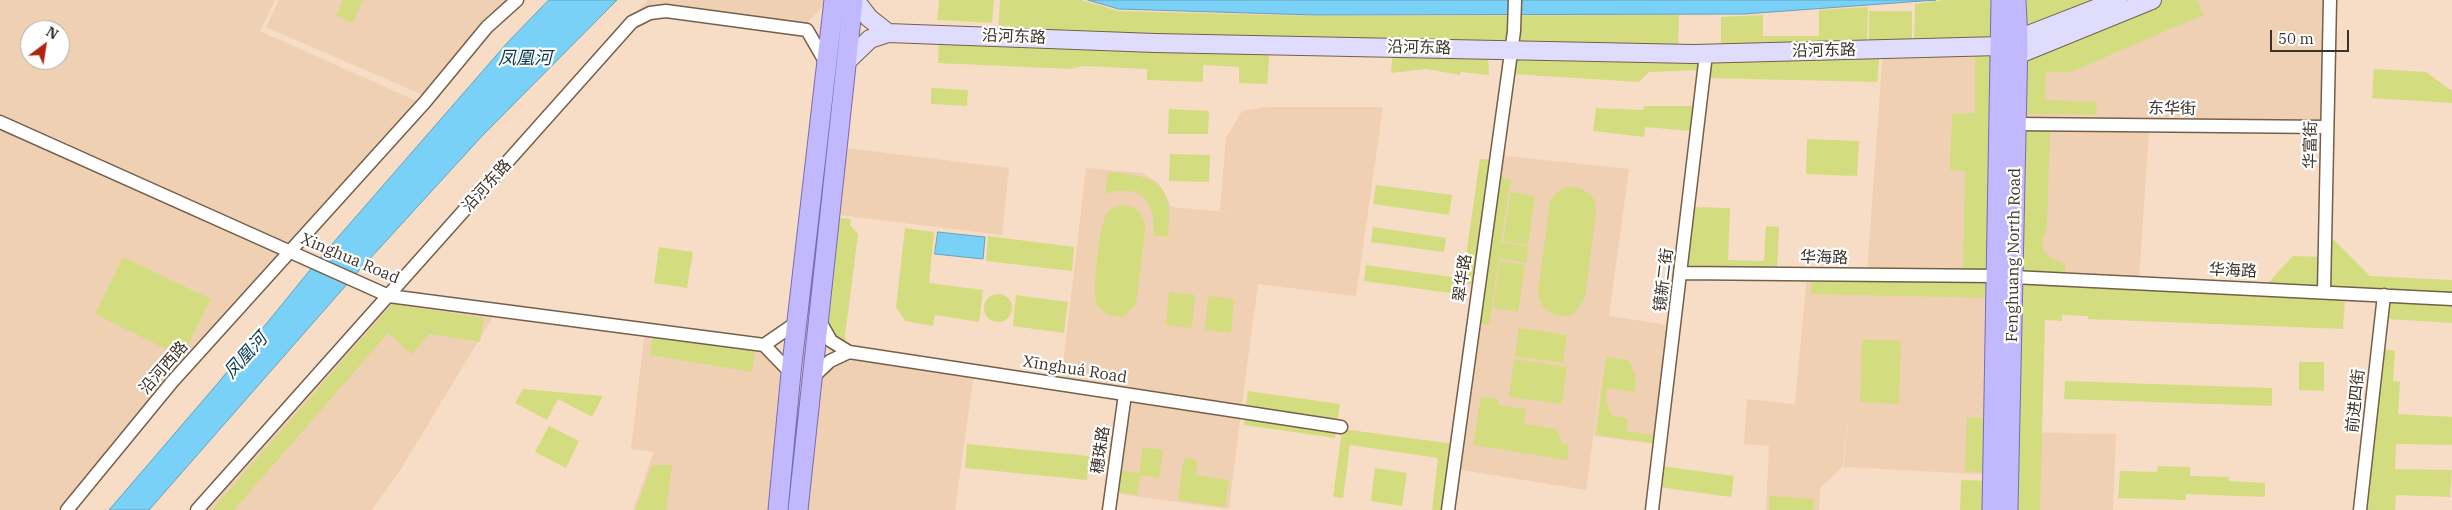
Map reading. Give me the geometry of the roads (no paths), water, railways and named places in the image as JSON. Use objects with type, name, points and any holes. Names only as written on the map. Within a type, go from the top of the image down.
[{"type":"main road","points":[[778,510],[796,324],[834,0]]},
{"type":"main road","points":[[798,510],[854,0]]},
{"type":"main road","name":"Fenghuang North Road","points":[[2001,0],[2000,46],[2008,510]]},
{"type":"main road","name":"Fenghuang North Road","points":[[1992,510],[2016,124],[2018,47],[2016,0]]},
{"type":"street","name":"沿河西路","points":[[67,510],[172,382],[425,102],[488,27],[517,0]]},
{"type":"street","points":[[854,0],[869,18],[888,33]]},
{"type":"street","name":"翠华路","points":[[1448,510],[1514,31],[1515,0]]},
{"type":"street","points":[[2018,47],[2118,0]]},
{"type":"street","points":[[2018,47],[2152,0]]},
{"type":"street","name":"华富街","points":[[2324,291],[2330,0]]},
{"type":"street","name":"沿河东路","points":[[197,510],[632,22],[650,14],[666,11],[807,30],[830,28]]},
{"type":"street","points":[[830,28],[888,33]]},
{"type":"street","points":[[807,30],[826,63]]},
{"type":"street","name":"沿河东路","points":[[847,61],[870,39],[888,33],[1155,43],[1706,54],[2018,47]]},
{"type":"street","name":"镜新二街","points":[[1652,510],[1706,54]]},
{"type":"street","name":"Xinghua Road","points":[[0,122],[389,296],[764,345]]},
{"type":"street","name":"东华街","points":[[2016,124],[2327,127]]},
{"type":"street","name":"华海路","points":[[1681,273],[2005,277],[2324,291],[2452,299]]},
{"type":"street","name":"前进四街","points":[[2360,510],[2384,295]]},
{"type":"street","points":[[818,318],[831,341],[849,352]]},
{"type":"street","points":[[791,373],[764,345],[796,324]]},
{"type":"street","points":[[812,378],[830,361],[849,352]]},
{"type":"street","name":"Xīnghuá Road","points":[[849,352],[1341,427]]},
{"type":"street","name":"穗珠路","points":[[1109,510],[1125,394]]},
{"type":"water","name":"凤凰河","points":[[549,0],[617,0],[482,136],[355,275],[149,510],[109,510],[218,383],[319,259],[508,42]]},
{"type":"water","points":[[1088,0],[1936,0],[1744,14],[1313,15],[1119,9]]},
{"type":"water","points":[[938,232],[985,237],[983,259],[935,254]]}]
